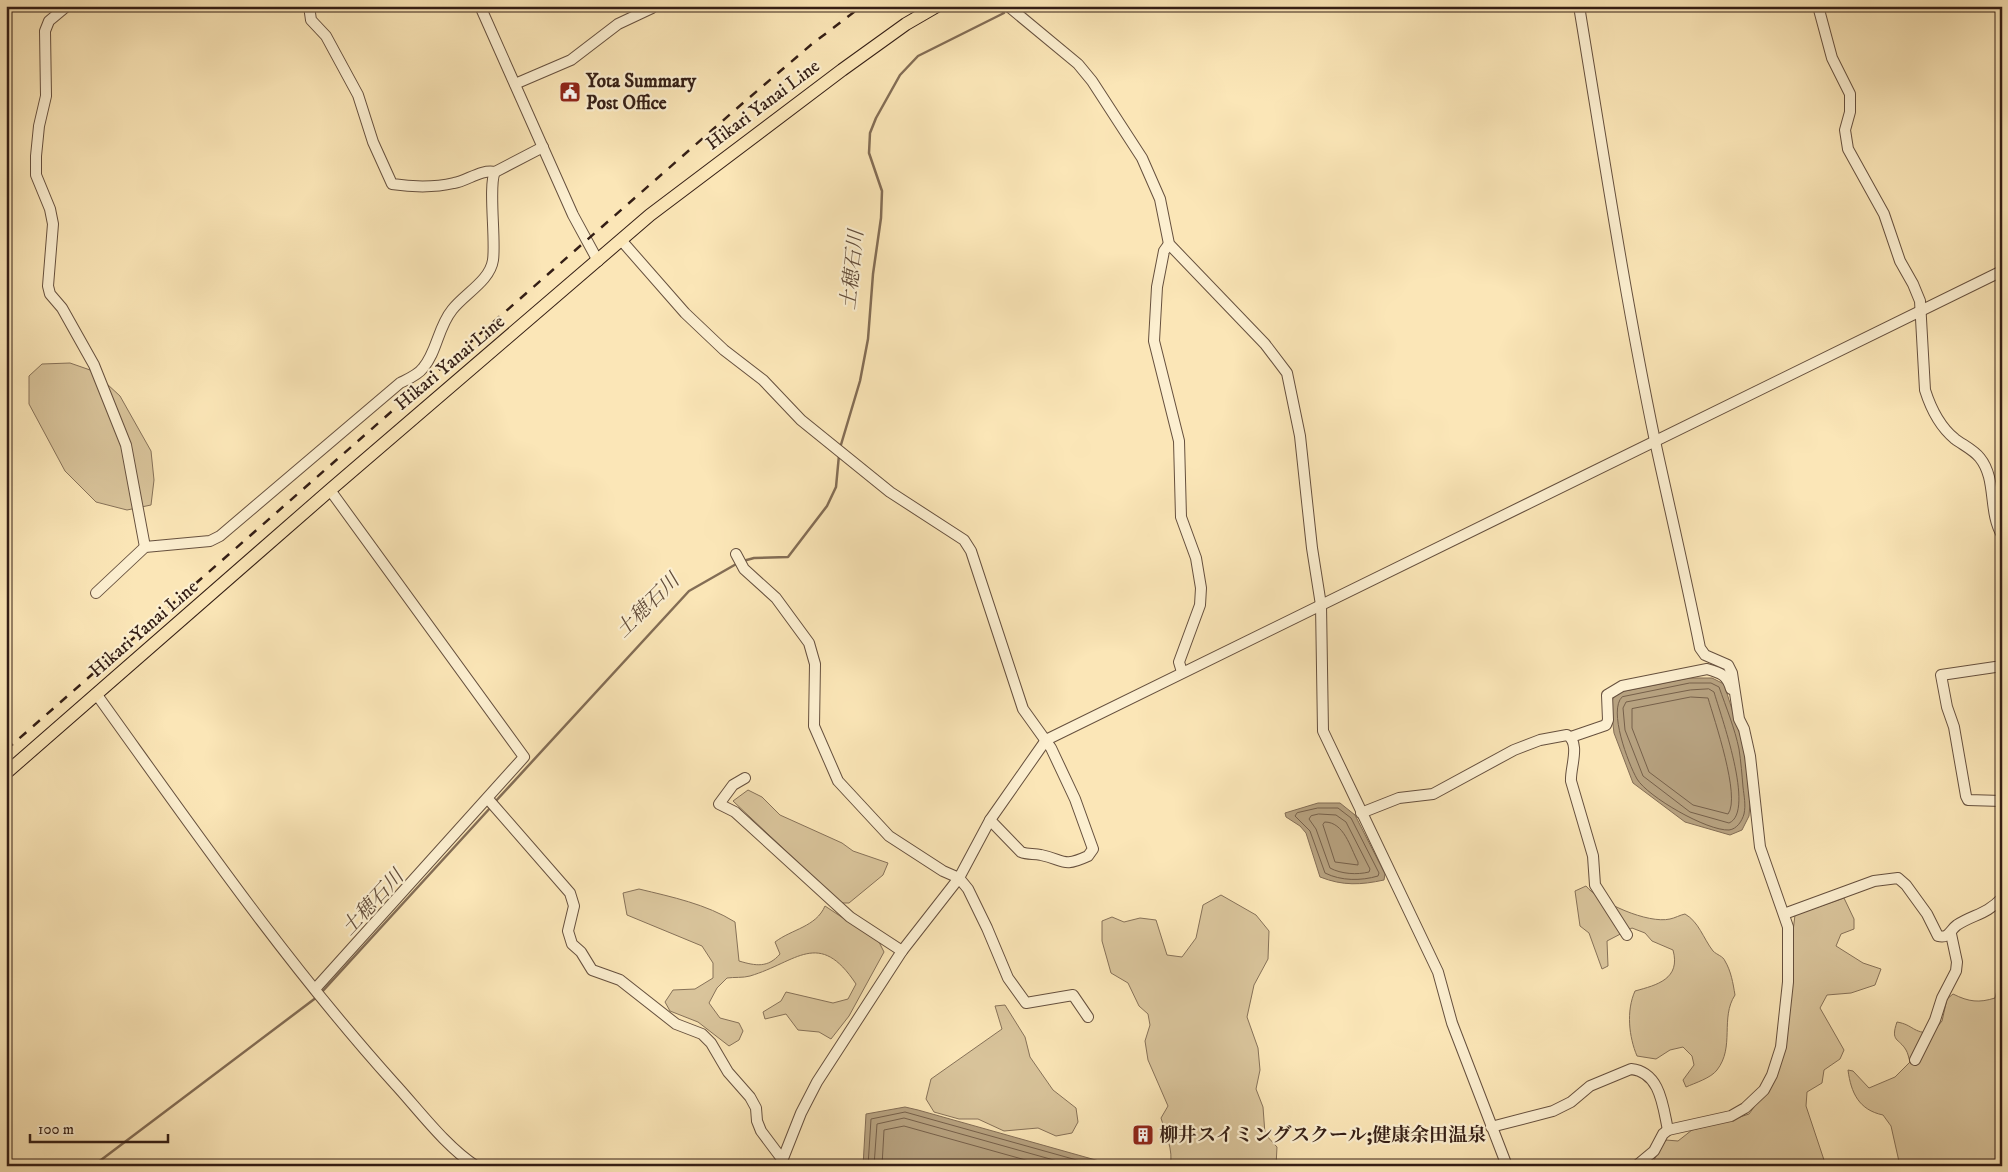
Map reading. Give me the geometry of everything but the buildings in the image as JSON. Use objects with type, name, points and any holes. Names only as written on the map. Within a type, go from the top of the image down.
[{"type":"main road","name":"Hikari Yanai Line","points":[[6,773],[330,490],[678,192],[906,24],[937,6]]},
{"type":"street","points":[[67,6],[49,21],[45,31],[46,96],[39,126],[36,156],[36,175],[50,209],[53,224],[48,286],[50,294],[62,308],[94,365],[122,429],[145,547]]},
{"type":"street","points":[[309,6],[311,20],[326,36],[358,95],[373,142],[392,184],[420,187],[446,185],[484,172],[495,172],[543,147]]},
{"type":"street","points":[[480,6],[573,215],[598,260]]},
{"type":"street","points":[[1008,6],[1078,64],[1092,81],[1142,158],[1160,199],[1169,244],[1265,344],[1287,373],[1300,436],[1312,548],[1321,605],[1323,731],[1438,972],[1447,1010],[1491,1127],[1508,1166]]},
{"type":"street","points":[[1579,6],[1614,217],[1655,441],[1678,538],[1700,648],[1705,655],[1728,665],[1732,673],[1739,719],[1744,729],[1750,756],[1760,847],[1788,928],[1788,982],[1780,1046],[1772,1075],[1764,1090],[1754,1101],[1731,1116],[1668,1130],[1663,1134],[1654,1151],[1636,1166]]},
{"type":"street","points":[[1818,6],[1832,58],[1850,94],[1850,112],[1845,130],[1848,149],[1884,214],[1900,261],[1913,284],[1920,302],[1925,390],[1942,428],[1980,457],[1987,472],[1994,516],[2002,536]]},
{"type":"street","points":[[515,84],[571,60],[618,24],[652,8]]},
{"type":"street","points":[[96,593],[145,547],[210,541],[220,536],[400,383],[423,369],[441,327],[452,310],[482,281],[492,265],[494,212],[491,178],[495,172]]},
{"type":"street","points":[[621,240],[685,313],[724,350],[764,380],[801,420],[890,492],[964,540],[976,561],[1023,709],[1046,740],[1075,799],[1093,849],[1088,856],[1078,861],[1059,863],[1041,855],[1026,854],[1021,852],[990,820]]},
{"type":"street","points":[[1169,244],[1164,251],[1157,287],[1154,341],[1179,441],[1181,518],[1196,558],[1201,588],[1200,605],[1179,662],[1182,672]]},
{"type":"street","points":[[781,1162],[801,1113],[817,1082],[902,951],[959,878],[990,820],[1046,740],[2002,271]]},
{"type":"street","points":[[315,989],[492,802],[524,757],[330,490]]},
{"type":"street","points":[[738,558],[747,573],[776,598],[809,643],[815,664],[814,726],[838,781],[889,836],[943,871],[959,878],[968,889],[1008,978],[1026,1002],[1073,995],[1088,1017]]},
{"type":"street","points":[[2002,666],[1941,675],[1946,707],[1954,728],[1966,796],[1968,800],[2002,801]]},
{"type":"street","points":[[1361,813],[1399,798],[1433,794],[1443,790],[1514,750],[1540,740],[1560,735],[1571,737],[1606,725],[1608,720],[1607,695],[1622,686],[1707,669],[1721,673],[1728,678],[1731,689],[1735,692]]},
{"type":"street","points":[[97,695],[199,836],[347,1031],[455,1149],[476,1166]]},
{"type":"street","points":[[1571,737],[1574,752],[1570,771],[1571,781],[1592,856],[1595,885],[1627,935]]},
{"type":"street","points":[[745,778],[733,785],[719,804],[735,812],[850,917],[902,951]]},
{"type":"street","points":[[492,802],[570,893],[574,906],[568,931],[572,944],[581,952],[592,970],[620,980],[676,1024],[702,1034],[711,1043],[728,1072],[756,1108],[757,1121],[761,1131],[781,1162]]},
{"type":"street","points":[[1784,914],[1874,881],[1898,878],[1906,884],[1927,914],[1938,936],[1951,934],[1958,924],[1986,913],[2002,898]]},
{"type":"street","points":[[1915,1060],[1956,971],[1957,962],[1951,934]]},
{"type":"street","points":[[1491,1127],[1553,1111],[1571,1102],[1590,1086],[1632,1069],[1638,1070],[1650,1080],[1662,1095],[1668,1130]]},
{"type":"shaded area","points":[[70,363],[93,371],[120,396],[151,451],[154,480],[151,505],[127,510],[96,502],[65,471],[29,404],[29,376],[42,364]]},
{"type":"shaded area","points":[[748,790],[762,797],[780,815],[842,843],[853,851],[888,863],[883,875],[849,903],[841,903],[733,801]]},
{"type":"shaded area","points":[[1586,886],[1602,899],[1637,915],[1661,920],[1685,914],[1697,926],[1713,951],[1724,959],[1733,982],[1735,995],[1728,1013],[1725,1052],[1717,1070],[1711,1075],[1686,1087],[1683,1080],[1694,1065],[1692,1056],[1683,1047],[1670,1050],[1656,1059],[1637,1056],[1632,1041],[1630,1024],[1632,999],[1635,991],[1659,983],[1670,974],[1674,968],[1675,960],[1673,950],[1652,941],[1645,933],[1632,928],[1607,941],[1608,966],[1602,969],[1589,933],[1580,926],[1575,891]]},
{"type":"shaded area","points":[[639,889],[701,906],[735,922],[739,961],[745,963],[761,965],[771,962],[780,954],[775,942],[816,919],[825,906],[879,942],[884,952],[849,1016],[831,1039],[819,1032],[798,1030],[786,1014],[765,1019],[763,1012],[781,1001],[786,992],[833,1003],[848,999],[856,984],[843,967],[830,957],[819,953],[807,954],[750,976],[727,978],[717,988],[709,1003],[720,1018],[739,1023],[743,1031],[739,1040],[729,1046],[698,1022],[670,1011],[665,1002],[673,990],[695,989],[713,978],[713,963],[702,946],[627,915],[623,893]]},
{"type":"shaded area","points":[[1221,895],[1256,915],[1269,931],[1268,959],[1254,985],[1247,1017],[1258,1048],[1260,1070],[1256,1089],[1263,1107],[1265,1134],[1277,1147],[1276,1166],[1170,1166],[1170,1148],[1161,1118],[1168,1106],[1148,1060],[1145,1041],[1150,1025],[1148,1014],[1139,1006],[1128,983],[1111,973],[1102,941],[1102,921],[1112,917],[1124,922],[1140,918],[1156,920],[1167,955],[1182,957],[1196,938],[1203,905]]},
{"type":"shaded area","points":[[1844,898],[1854,919],[1854,929],[1841,934],[1836,946],[1863,963],[1881,969],[1875,985],[1851,993],[1827,995],[1820,1008],[1844,1050],[1840,1059],[1824,1070],[1822,1083],[1807,1092],[1806,1106],[1826,1166],[1653,1166],[1652,1163],[1666,1140],[1678,1141],[1692,1130],[1749,1114],[1775,1078],[1795,915]]},
{"type":"shaded area","points":[[1998,986],[2002,986],[2002,1166],[1900,1166],[1891,1126],[1883,1115],[1875,1113],[1862,1105],[1851,1086],[1848,1070],[1853,1071],[1869,1088],[1895,1077],[1910,1062],[1906,1050],[1896,1039],[1894,1033],[1897,1022],[1920,1032],[1932,1033],[1942,1021],[1947,999],[1953,994],[1964,999],[1984,1001],[1995,998]]},
{"type":"shaded area","points":[[1005,1005],[1025,1037],[1030,1057],[1053,1090],[1076,1108],[1078,1122],[1072,1133],[1056,1136],[1038,1128],[1004,1131],[978,1119],[959,1119],[934,1112],[926,1099],[931,1079],[1002,1029],[995,1006]]},
{"type":"water","points":[[1689,678],[1712,678],[1724,684],[1744,747],[1750,803],[1749,816],[1742,830],[1730,835],[1685,822],[1633,783],[1614,733],[1611,708],[1613,698],[1620,692]]},
{"type":"water","points":[[1318,803],[1340,803],[1355,815],[1385,874],[1384,880],[1352,884],[1320,877],[1306,833],[1300,826],[1286,817],[1285,813]]},
{"type":"water","points":[[905,1107],[1117,1166],[863,1166],[866,1114]]},
{"type":"waterway","name":"土穂石川","points":[[840,448],[860,381],[868,339],[873,274],[881,218],[882,191],[869,153],[870,133],[876,118],[900,75],[918,56],[1004,13],[998,6]]},
{"type":"waterway","name":"土穂石川","points":[[743,561],[754,558],[788,557],[827,506],[836,487],[839,455]]},
{"type":"waterway","name":"土穂石川","points":[[494,803],[689,591],[738,563]]},
{"type":"waterway","name":"土穂石川","points":[[321,993],[491,807]]},
{"type":"waterway","name":"土穂石川","points":[[93,1166],[317,997]]},
{"type":"railway","points":[[6,750],[743,103],[812,44],[862,6]]},
{"type":"place","name":"Yota Summary Post Office","points":[[570,92]]},
{"type":"place","name":"柳井スイミングスクール;健康余田温泉","points":[[1143,1135]]}]
